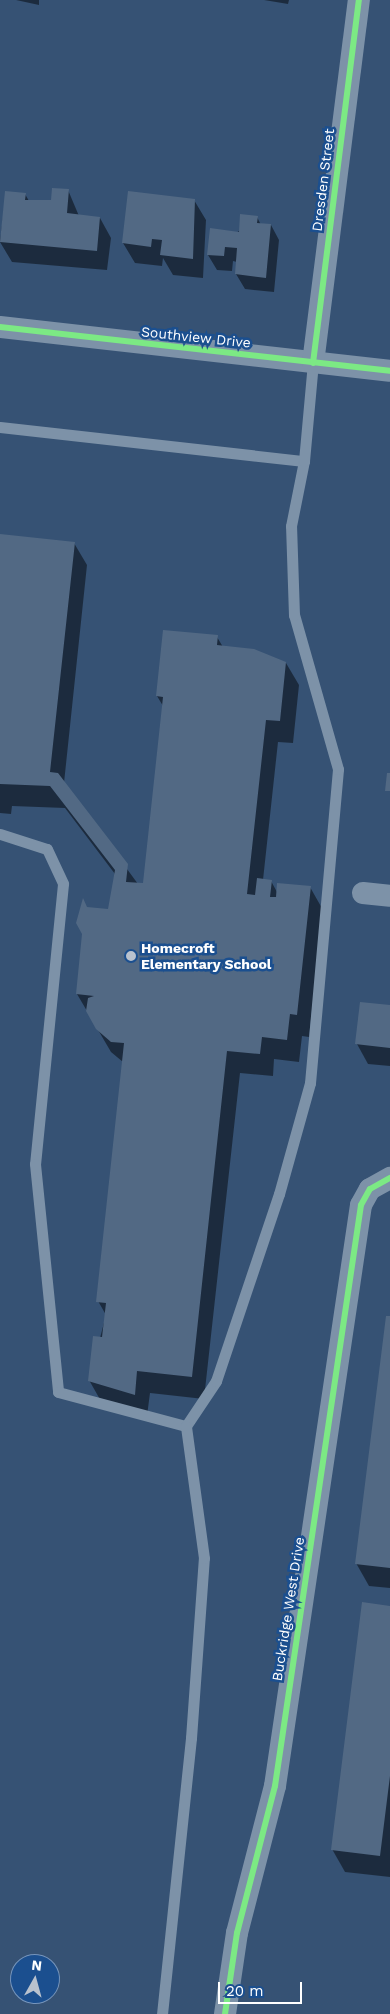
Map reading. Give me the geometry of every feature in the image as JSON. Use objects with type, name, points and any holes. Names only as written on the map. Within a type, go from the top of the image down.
[{"type":"street","name":"Dresden Street","points":[[313,363],[359,0]]},
{"type":"street","name":"Southview Drive","points":[[0,327],[390,371]]},
{"type":"street","points":[[363,893],[390,896]]},
{"type":"street","name":"Buckridge West Drive","points":[[225,2014],[238,1933],[275,1786],[361,1205],[370,1189],[390,1178]]},
{"type":"lane","points":[[162,2014],[191,1738],[204,1558],[186,1426],[216,1381],[279,1194],[310,1083],[338,769],[294,615],[291,526],[304,461],[313,363]]},
{"type":"lane","points":[[0,426],[304,461]]},
{"type":"lane","points":[[0,834],[47,849],[63,884],[35,1164],[58,1392],[186,1426]]},
{"type":"building","points":[[52,188],[69,189],[67,213],[100,217],[97,251],[0,242],[5,191],[26,193],[25,200],[51,200]]},
{"type":"building","points":[[128,191],[195,199],[193,259],[160,255],[162,240],[152,239],[151,247],[122,243]]},
{"type":"building","points":[[240,214],[258,216],[257,223],[271,224],[266,278],[235,274],[237,248],[225,247],[224,256],[207,255],[210,228],[239,232]]},
{"type":"building","points":[[0,534],[75,542],[50,772],[58,773],[128,864],[126,882],[143,883],[163,697],[156,696],[163,630],[218,635],[217,645],[254,649],[286,662],[280,721],[266,720],[247,894],[255,895],[257,878],[272,880],[270,897],[276,897],[277,883],[311,886],[297,1015],[290,1014],[287,1040],[262,1037],[260,1054],[227,1051],[192,1377],[137,1371],[135,1395],[88,1381],[93,1336],[102,1337],[106,1303],[96,1302],[124,1043],[111,1042],[96,1029],[86,1011],[88,998],[94,996],[76,994],[82,934],[76,923],[83,898],[87,907],[108,909],[115,870],[50,786],[0,784]]},
{"type":"building","points":[[387,773],[390,773],[390,791],[385,791]]},
{"type":"building","points":[[360,1002],[390,1005],[390,1048],[355,1044]]},
{"type":"building","points":[[386,1316],[390,1316],[390,1568],[355,1564]]},
{"type":"building","points":[[362,1602],[390,1606],[390,1776],[380,1856],[331,1850]]},
{"type":"cycle path","points":[[313,363],[359,0]]},
{"type":"cycle path","points":[[0,327],[390,371]]},
{"type":"cycle path","points":[[225,2014],[237,1933],[275,1786],[361,1205],[370,1189],[390,1178]]},
{"type":"place","name":"Homecroft Elementary School","points":[[131,956]]}]
